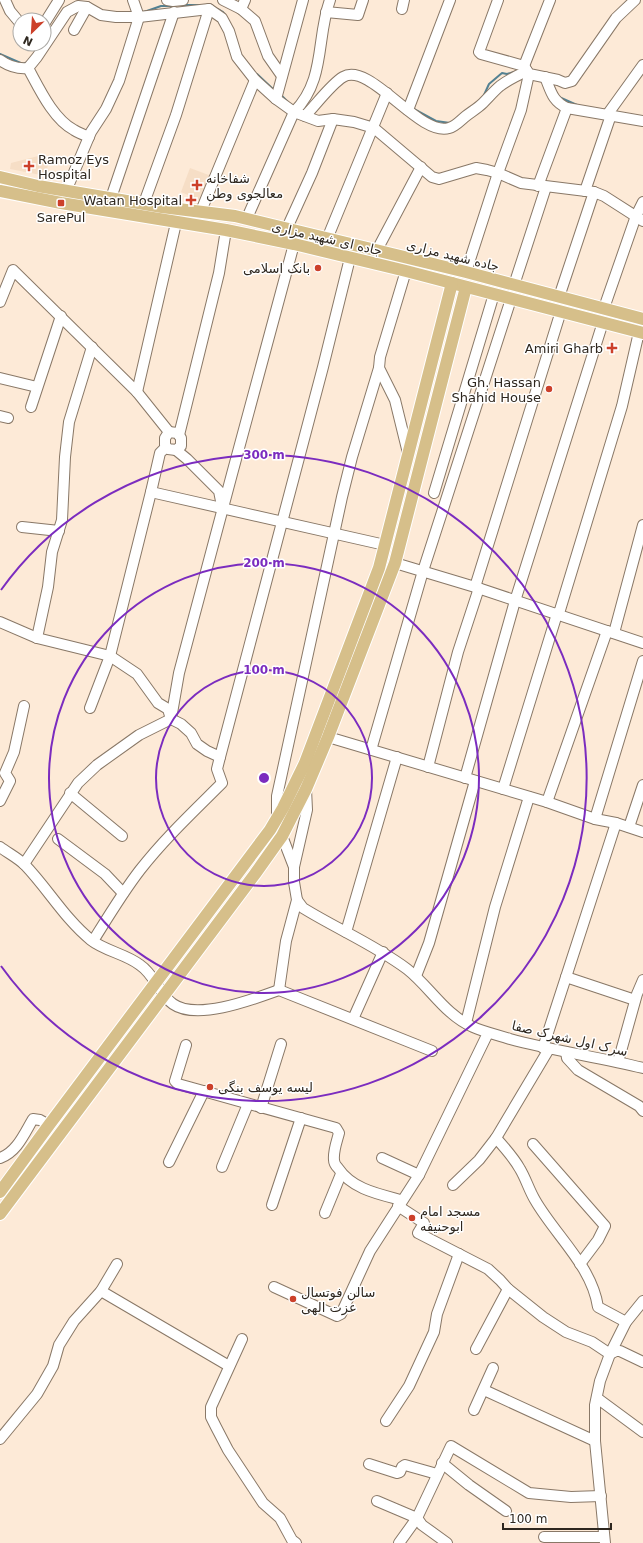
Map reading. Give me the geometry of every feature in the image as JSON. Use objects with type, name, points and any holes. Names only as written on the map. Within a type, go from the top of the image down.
[{"type":"main road","points":[[0,178],[144,203]]},
{"type":"main road","name":"جاده ای شهید مزاری","points":[[0,191],[176,223],[226,230],[294,244],[406,271],[641,332]]},
{"type":"main road","name":"جاده شهید مزاری","points":[[144,203],[247,218],[466,272],[643,319]]},
{"type":"main road","points":[[0,1192],[270,830],[305,764],[379,568],[452,284]]},
{"type":"main road","points":[[0,1214],[282,836],[294,815],[328,737],[395,563],[466,287]]},
{"type":"main road","points":[[280,813],[294,815]]},
{"type":"street","points":[[5,0],[12,13]]},
{"type":"street","points":[[52,12],[59,0]]},
{"type":"street","points":[[61,203],[89,137],[106,109],[119,81],[139,17],[133,0]]},
{"type":"street","points":[[167,0],[183,0]]},
{"type":"street","points":[[223,0],[243,5],[255,21],[268,56],[282,76]]},
{"type":"street","points":[[276,99],[303,0]]},
{"type":"street","points":[[247,218],[294,112],[304,102],[313,81],[322,46],[326,12],[330,0]]},
{"type":"street","points":[[326,12],[358,14],[363,0]]},
{"type":"street","points":[[408,110],[450,0]]},
{"type":"street","points":[[498,0],[479,52],[481,54],[565,83],[572,81],[628,2]]},
{"type":"street","points":[[466,272],[498,173],[521,110],[526,70],[550,0]]},
{"type":"street","points":[[0,60],[14,67],[21,69],[28,68],[67,12],[78,6],[87,7],[101,14],[116,17],[139,17],[209,9],[222,18],[229,31],[237,57],[255,80],[276,99],[294,112],[318,121],[333,119],[354,122],[374,128],[432,177],[439,179],[476,168],[487,170],[521,183],[589,192],[604,196],[639,218]]},
{"type":"street","points":[[74,30],[87,7]]},
{"type":"street","points":[[144,203],[176,115],[209,9]]},
{"type":"street","points":[[111,198],[174,12]]},
{"type":"street","points":[[559,297],[609,115],[643,65]]},
{"type":"street","points":[[28,68],[44,97],[60,120],[73,130],[89,137]]},
{"type":"street","points":[[305,116],[344,76],[363,77],[430,125],[441,129],[449,128],[456,125],[482,104],[501,86],[526,70]]},
{"type":"street","points":[[545,77],[554,100],[559,105],[567,108],[643,121]]},
{"type":"street","points":[[201,211],[255,80]]},
{"type":"street","points":[[328,239],[387,93]]},
{"type":"street","points":[[514,285],[542,186],[567,108]]},
{"type":"street","points":[[287,228],[312,173],[333,119]]},
{"type":"street","points":[[377,250],[421,167]]},
{"type":"street","points":[[604,308],[639,218],[643,202]]},
{"type":"street","points":[[137,392],[176,223]]},
{"type":"street","points":[[90,708],[110,656],[160,453],[179,448],[182,443],[179,435],[219,273],[226,230]]},
{"type":"street","points":[[171,719],[179,673],[294,244]]},
{"type":"street","points":[[93,941],[123,893],[141,869],[167,838],[222,782],[217,769],[324,368],[350,258]]},
{"type":"street","points":[[280,813],[277,796],[352,457],[410,258]]},
{"type":"street","points":[[0,302],[13,270],[92,347],[118,375],[137,392],[169,432],[179,435]]},
{"type":"street","points":[[434,493],[494,294]]},
{"type":"street","points":[[371,750],[423,571],[511,299]]},
{"type":"street","points":[[428,766],[458,652],[562,311]]},
{"type":"street","points":[[31,407],[61,316]]},
{"type":"street","points":[[465,778],[515,601],[603,322]]},
{"type":"street","points":[[503,790],[622,406],[641,332]]},
{"type":"street","points":[[37,638],[48,587],[52,552],[62,520],[65,457],[69,422],[92,347]]},
{"type":"street","points":[[379,368],[395,400],[409,456]]},
{"type":"street","points":[[0,378],[37,387]]},
{"type":"street","points":[[169,432],[164,441],[171,449],[187,459],[219,492],[223,508]]},
{"type":"street","points":[[151,492],[385,546]]},
{"type":"street","points":[[546,802],[610,632],[643,525]]},
{"type":"street","points":[[22,527],[59,531]]},
{"type":"street","points":[[395,563],[477,588],[643,643]]},
{"type":"street","points":[[0,622],[37,638],[110,656],[137,674],[158,703],[168,709],[171,719],[181,724],[190,733],[197,744],[220,757]]},
{"type":"street","points":[[595,819],[643,661]]},
{"type":"street","points":[[0,801],[10,781],[6,773],[14,752],[24,706]]},
{"type":"street","points":[[24,864],[78,783],[97,765],[139,735],[171,719]]},
{"type":"street","points":[[328,737],[546,802],[595,819],[616,823],[643,832]]},
{"type":"street","points":[[346,932],[397,757]]},
{"type":"street","points":[[416,976],[429,943],[475,781]]},
{"type":"street","points":[[629,828],[643,785]]},
{"type":"street","points":[[279,990],[286,941],[297,900],[294,882],[294,867],[307,810],[306,789]]},
{"type":"street","points":[[70,793],[122,836]]},
{"type":"street","points":[[466,1023],[495,907],[529,797]]},
{"type":"street","points":[[453,1185],[479,1160],[496,1138],[546,1049],[566,977],[616,823]]},
{"type":"street","points":[[282,836],[294,867]]},
{"type":"street","points":[[58,839],[105,874],[123,893]]},
{"type":"street","points":[[0,847],[24,864],[81,930],[93,941],[141,965],[156,982],[164,996],[174,1005],[188,1010],[212,1009],[246,1001],[279,990],[432,1051]]},
{"type":"street","name":"سرک اول شهرک صفا","points":[[297,900],[303,908],[383,952],[416,976],[446,1009],[472,1027],[546,1049],[643,1068]]},
{"type":"street","points":[[353,1019],[383,952]]},
{"type":"street","points":[[566,977],[638,996]]},
{"type":"street","points":[[618,1062],[643,980]]},
{"type":"street","points":[[274,1287],[337,1316],[341,1314],[370,1251],[419,1175],[488,1032]]},
{"type":"street","points":[[261,1108],[281,1044]]},
{"type":"street","points":[[186,1045],[175,1081],[178,1084],[336,1128],[339,1133],[334,1153],[334,1162],[341,1174],[354,1184],[364,1189],[400,1203],[424,1223],[418,1233],[488,1269],[508,1289],[544,1318],[566,1332],[592,1342],[610,1354]]},
{"type":"street","points":[[566,1052],[566,1058],[578,1070],[639,1106],[643,1111]]},
{"type":"street","points":[[168,1162],[204,1091]]},
{"type":"street","points":[[222,1167],[248,1104]]},
{"type":"street","points":[[272,1205],[301,1118]]},
{"type":"street","points":[[0,1158],[7,1155],[17,1146],[33,1119],[40,1120],[49,1125]]},
{"type":"street","points":[[496,1138],[520,1169],[535,1200],[550,1224],[580,1264],[596,1293],[598,1307],[626,1322]]},
{"type":"street","points":[[533,1144],[605,1226],[598,1240],[580,1264]]},
{"type":"street","points":[[382,1158],[419,1175]]},
{"type":"street","points":[[325,1213],[341,1174]]},
{"type":"street","points":[[386,1421],[409,1386],[434,1332],[437,1314],[458,1254]]},
{"type":"street","points":[[0,1439],[37,1394],[53,1366],[59,1344],[74,1322],[101,1291],[117,1264]]},
{"type":"street","points":[[476,1349],[508,1289]]},
{"type":"street","points":[[101,1291],[229,1366]]},
{"type":"street","points":[[544,1537],[605,1540],[595,1441],[595,1405],[600,1381],[610,1354],[626,1322],[643,1301]]},
{"type":"street","points":[[242,1339],[211,1407],[211,1417],[228,1450],[254,1490],[263,1503],[280,1518],[292,1540],[296,1543]]},
{"type":"street","points":[[610,1354],[620,1351],[643,1362]]},
{"type":"street","points":[[474,1410],[493,1368]]},
{"type":"street","points":[[484,1390],[595,1441]]},
{"type":"street","points":[[597,1398],[643,1432]]},
{"type":"street","points":[[399,1543],[417,1518],[451,1446],[529,1493],[571,1497],[601,1496]]},
{"type":"street","points":[[442,1463],[469,1485],[506,1511]]},
{"type":"street","points":[[370,1464],[397,1473],[400,1472],[404,1465],[438,1474]]},
{"type":"street","points":[[377,1501],[417,1518],[422,1525],[447,1543]]},
{"type":"shaded area","name":"Ramoz Eys Hospital","points":[[42,155],[49,156],[46,176],[10,169],[11,163]]},
{"type":"shaded area","name":"شفاخانه معالجوی وطن","points":[[190,168],[214,177],[204,202],[181,192]]},
{"type":"waterway","points":[[179,5],[204,5]]},
{"type":"waterway","points":[[144,12],[161,6],[172,6]]},
{"type":"waterway","points":[[218,9],[225,15]]},
{"type":"waterway","points":[[0,54],[23,64],[28,62]]},
{"type":"waterway","points":[[484,95],[489,84],[502,73],[507,74],[514,72]]},
{"type":"waterway","points":[[257,74],[274,90]]},
{"type":"waterway","points":[[281,95],[288,102]]},
{"type":"waterway","points":[[559,97],[577,105]]},
{"type":"waterway","points":[[412,108],[436,121],[450,123]]},
{"type":"place","name":"Ramoz Eys Hospital","points":[[29,166]]},
{"type":"place","name":"شفاخانه معالجوی وطن","points":[[197,185]]},
{"type":"place","name":"Watan Hospital","points":[[191,200]]},
{"type":"place","name":"SarePul","points":[[61,203]]},
{"type":"place","name":"بانک اسلامی","points":[[318,268]]},
{"type":"place","name":"Amiri Gharb","points":[[612,348]]},
{"type":"place","name":"Gh. Hassan Shahid House","points":[[549,389]]},
{"type":"place","name":"لیسه یوسف بنگی","points":[[210,1087]]},
{"type":"place","name":"مسجد امام ابوحنیفه","points":[[412,1218]]},
{"type":"place","name":"سالن فوتسال عزت الهی","points":[[293,1299]]}]
